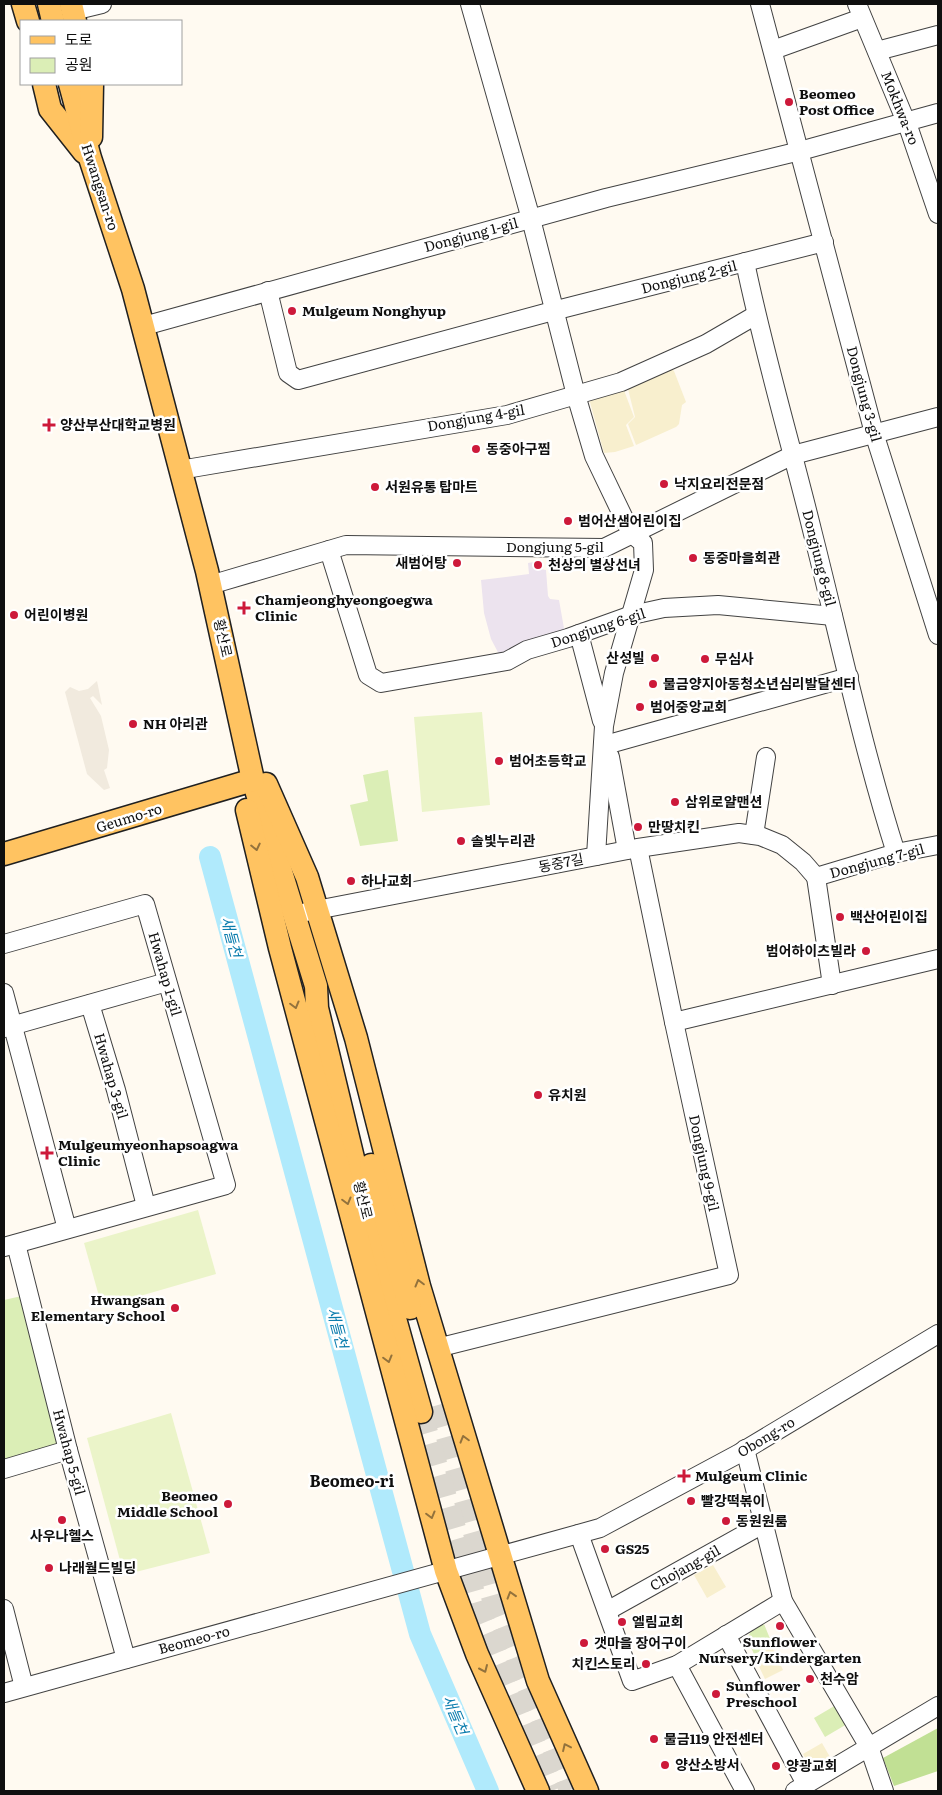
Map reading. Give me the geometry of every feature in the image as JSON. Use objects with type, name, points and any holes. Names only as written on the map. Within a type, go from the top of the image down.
[{"type":"main road","points":[[23,4],[28,20]]},
{"type":"main road","points":[[49,4],[68,14]]},
{"type":"main road","points":[[44,85],[50,109],[90,158]]},
{"type":"main road","name":"Hwangsan-ro","points":[[70,85],[90,158],[134,289]]},
{"type":"main road","points":[[90,158],[92,85]]},
{"type":"main road","name":"황산로","points":[[134,289],[210,585],[247,748],[247,782],[294,914],[316,986],[317,1008],[368,1219],[429,1408]]},
{"type":"main road","points":[[247,748],[270,790],[307,877],[356,1038],[437,1348],[499,1556],[576,1791]]},
{"type":"main road","points":[[247,782],[280,948],[438,1573],[477,1654],[538,1791]]},
{"type":"main road","name":"Geumo-ro","points":[[4,854],[247,782]]},
{"type":"street","points":[[68,14],[102,4]]},
{"type":"street","points":[[470,4],[531,219],[576,395],[594,456],[631,534],[642,543],[644,570],[614,673],[604,726]]},
{"type":"street","points":[[760,4],[800,151]]},
{"type":"street","points":[[773,50],[860,11]]},
{"type":"street","name":"Mokhwa-ro","points":[[860,11],[906,121],[938,211]]},
{"type":"street","points":[[877,51],[938,35]]},
{"type":"street","name":"Dongjung 1-gil","points":[[144,326],[606,198],[800,151],[938,113]]},
{"type":"street","name":"Dongjung 3-gil","points":[[800,151],[874,433],[938,635]]},
{"type":"street","name":"Dongjung 2-gil","points":[[268,291],[288,373],[298,380],[554,311],[824,242]]},
{"type":"street","name":"Dongjung 8-gil","points":[[745,262],[756,315],[834,616],[876,789],[896,854]]},
{"type":"street","name":"Dongjung 4-gil","points":[[180,470],[507,415],[621,382],[706,344],[756,315]]},
{"type":"street","name":"Dongjung 5-gil","points":[[210,585],[346,545],[604,548],[613,546],[631,534],[793,455],[938,417]]},
{"type":"street","name":"Dongjung 6-gil","points":[[329,550],[368,674],[381,684],[507,661],[527,650],[632,615],[664,608],[718,605],[834,616]]},
{"type":"street","points":[[579,634],[604,726],[606,744],[674,1022],[938,959]]},
{"type":"street","points":[[606,744],[849,677]]},
{"type":"street","points":[[596,856],[606,744]]},
{"type":"street","points":[[754,835],[766,757]]},
{"type":"street","name":"동중7길","points":[[294,914],[632,849],[738,833],[754,835],[782,845],[803,862],[816,877]]},
{"type":"street","name":"Dongjung 7-gil","points":[[816,877],[896,854],[938,845]]},
{"type":"street","points":[[816,877],[832,985]]},
{"type":"street","name":"Hwahap 1-gil","points":[[4,944],[145,904],[226,1185]]},
{"type":"street","points":[[8,1026],[167,982]]},
{"type":"street","points":[[4,993],[8,1026],[67,1228]]},
{"type":"street","name":"Hwahap 3-gil","points":[[90,1004],[116,1090],[146,1206]]},
{"type":"street","name":"Dongjung 9-gil","points":[[437,1348],[729,1275],[674,1022]]},
{"type":"street","name":"Hwahap 5-gil","points":[[126,1659],[10,1245],[226,1185]]},
{"type":"street","name":"Obong-ro","points":[[438,1573],[600,1528],[744,1450],[938,1334]]},
{"type":"street","points":[[4,1469],[68,1450]]},
{"type":"street","points":[[744,1450],[783,1601],[869,1747],[884,1791]]},
{"type":"street","name":"Chojang-gil","points":[[607,1611],[763,1524]]},
{"type":"street","points":[[579,1534],[632,1681],[677,1665],[783,1601]]},
{"type":"street","name":"Beomeo-ro","points":[[4,1694],[438,1573]]},
{"type":"street","points":[[4,1609],[6,1631],[24,1688]]},
{"type":"street","points":[[726,1636],[801,1788],[938,1706]]},
{"type":"street","points":[[677,1665],[744,1791]]},
{"type":"shaded area","points":[[669,367],[674,371],[686,402],[682,405],[679,424],[636,445],[628,424],[635,417],[627,385]]},
{"type":"shaded area","points":[[622,385],[634,417],[626,425],[634,446],[615,452],[604,453],[588,395]]},
{"type":"shaded area","points":[[534,562],[535,568],[546,570],[548,596],[550,599],[559,600],[565,634],[501,658],[491,639],[484,613],[481,580],[529,574],[528,563]]},
{"type":"shaded area","points":[[97,681],[102,705],[93,696],[90,698],[101,716],[109,750],[107,768],[104,770],[110,788],[104,790],[87,774],[65,692],[70,687],[79,691],[88,689]]},
{"type":"shaded area","points":[[713,1565],[726,1587],[707,1598],[694,1575]]},
{"type":"shaded area","points":[[772,1647],[783,1670],[765,1679],[754,1656]]},
{"type":"shaded area","points":[[822,1743],[834,1764],[813,1772],[803,1754]]},
{"type":"green space","points":[[482,712],[490,805],[422,812],[414,717]]},
{"type":"green space","points":[[388,770],[398,841],[360,846],[350,805],[368,801],[363,775]]},
{"type":"green space","points":[[198,1210],[216,1274],[102,1307],[84,1243]]},
{"type":"green space","points":[[26,1295],[62,1444],[4,1459],[4,1300]]},
{"type":"green space","points":[[171,1413],[210,1553],[124,1575],[87,1438]]},
{"type":"green space","points":[[764,1624],[773,1646],[754,1654],[747,1639],[752,1629]]},
{"type":"green space","points":[[836,1705],[847,1724],[825,1737],[814,1718]]},
{"type":"green space","points":[[938,1728],[938,1771],[894,1786],[883,1758]]},
{"type":"waterway","name":"새들천","points":[[210,857],[420,1634],[488,1791]]},
{"type":"tunnel","points":[[438,1405],[493,1600],[570,1790]]},
{"type":"tunnel","points":[[421,1412],[478,1607],[554,1790]]},
{"type":"place","name":"Beomeo Post Office","points":[[789,102]]},
{"type":"place","name":"Mulgeum Nonghyup","points":[[292,311]]},
{"type":"place","name":"양산부산대학교병원","points":[[49,425]]},
{"type":"place","name":"동중아구찜","points":[[476,449]]},
{"type":"place","name":"낙지요리전문점","points":[[664,484]]},
{"type":"place","name":"서원유통 탑마트","points":[[375,487]]},
{"type":"place","name":"범어산샘어린이집","points":[[568,521]]},
{"type":"place","name":"동중마을회관","points":[[693,558]]},
{"type":"place","name":"새범어탕","points":[[457,563]]},
{"type":"place","name":"천상의 별상선녀","points":[[538,565]]},
{"type":"place","name":"Chamjeonghyeongoegwa Clinic","points":[[244,608]]},
{"type":"place","name":"어린이병원","points":[[14,615]]},
{"type":"place","name":"산성빌","points":[[655,658]]},
{"type":"place","name":"무심사","points":[[705,659]]},
{"type":"place","name":"물금양지아동청소년심리발달센터","points":[[653,684]]},
{"type":"place","name":"범어중앙교회","points":[[640,707]]},
{"type":"place","name":"NH 아리관","points":[[133,724]]},
{"type":"place","name":"범어초등학교","points":[[499,761]]},
{"type":"place","name":"삼위로얄맨션","points":[[675,802]]},
{"type":"place","name":"만땅치킨","points":[[638,827]]},
{"type":"place","name":"솔빛누리관","points":[[461,841]]},
{"type":"place","name":"하나교회","points":[[351,881]]},
{"type":"place","name":"백산어린이집","points":[[840,917]]},
{"type":"place","name":"범어하이츠빌라","points":[[866,951]]},
{"type":"place","name":"유치원","points":[[538,1095]]},
{"type":"place","name":"Mulgeumyeonhapsoagwa Clinic","points":[[47,1153]]},
{"type":"place","name":"Hwangsan Elementary School","points":[[175,1308]]},
{"type":"place","name":"Mulgeum Clinic","points":[[684,1476]]},
{"type":"place","name":"빨강떡볶이","points":[[691,1501]]},
{"type":"place","name":"Beomeo Middle School","points":[[228,1504]]},
{"type":"place","name":"사우나헬스","points":[[62,1520]]},
{"type":"place","name":"동원원룸","points":[[726,1521]]},
{"type":"place","name":"GS25","points":[[605,1549]]},
{"type":"place","name":"나래월드빌딩","points":[[49,1568]]},
{"type":"place","name":"엘림교회","points":[[622,1622]]},
{"type":"place","name":"Sunflower Nursery/Kindergarten","points":[[780,1626]]},
{"type":"place","name":"갯마을 장어구이","points":[[584,1643]]},
{"type":"place","name":"치킨스토리","points":[[646,1664]]},
{"type":"place","name":"천수암","points":[[810,1679]]},
{"type":"place","name":"Sunflower Preschool","points":[[716,1694]]},
{"type":"place","name":"물금119 안전센터","points":[[654,1739]]},
{"type":"place","name":"양산소방서","points":[[665,1765]]},
{"type":"place","name":"양광교회","points":[[776,1766]]},
{"type":"district","name":"Beomeo-ri","points":[[352,1481]]}]
